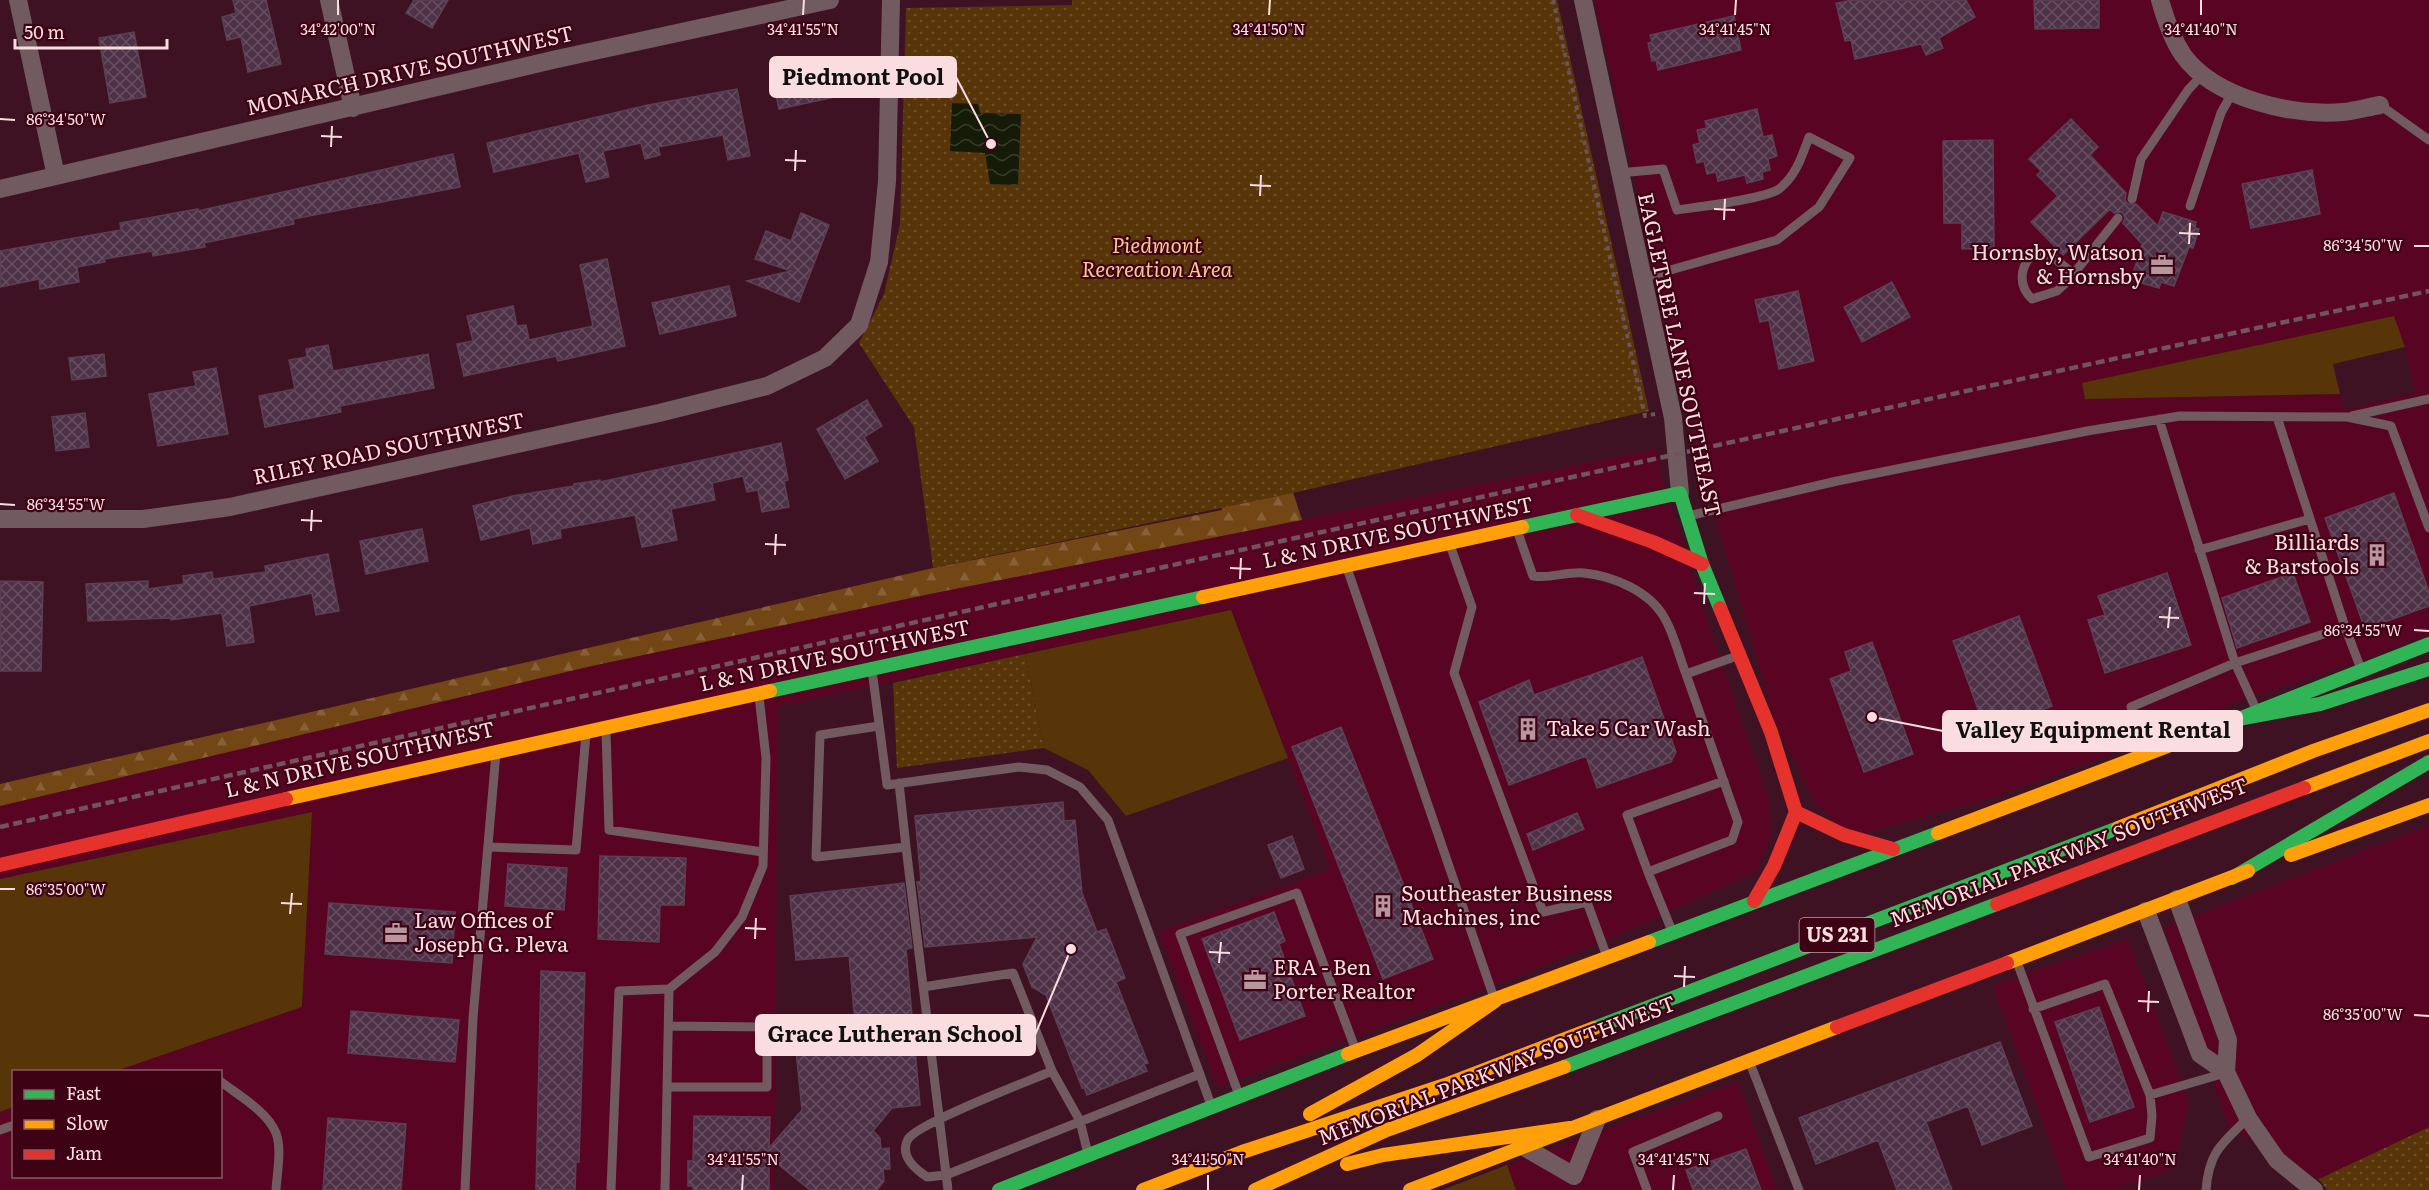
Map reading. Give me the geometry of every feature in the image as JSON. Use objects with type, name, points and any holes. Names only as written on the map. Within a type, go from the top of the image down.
[{"type":"main road","name":"L & N DRIVE SOUTHWEST","points":[[0,865],[586,731],[1680,493]]},
{"type":"main road","name":"EAGLETREE LANE SOUTHEAST","points":[[1680,493],[1702,564],[1771,732],[1796,813]]},
{"type":"main road","points":[[1577,515],[1653,542],[1702,564]]},
{"type":"main road","points":[[999,1190],[1356,1051],[2148,755],[2429,644]]},
{"type":"main road","points":[[2238,718],[2320,704],[2429,669]]},
{"type":"main road","name":"MEMORIAL PARKWAY SOUTHWEST","points":[[1143,1190],[1242,1152],[1445,1085],[2034,862],[2313,751],[2429,710]]},
{"type":"main road","name":"MEMORIAL PARKWAY SOUTHWEST","points":[[1255,1190],[1387,1130],[1586,1059],[2429,741]]},
{"type":"main road","points":[[2232,878],[2429,762]]},
{"type":"main road","points":[[1410,1190],[2429,805]]},
{"type":"main road","points":[[1754,901],[1774,866],[1796,813],[1844,835],[1893,849]]},
{"type":"main road","points":[[1242,1152],[1417,1055],[1495,1000]]},
{"type":"main road","points":[[1270,1183],[1383,1155],[1570,1128]]},
{"type":"street","points":[[18,0],[56,176]]},
{"type":"street","points":[[329,0],[352,108]]},
{"type":"street","name":"MONARCH DRIVE SOUTHWEST","points":[[0,189],[557,59],[830,0]]},
{"type":"street","name":"RILEY ROAD SOUTHWEST","points":[[0,519],[143,519],[230,507],[659,413],[766,386],[825,358],[859,325],[879,262],[887,181],[891,0]]},
{"type":"street","name":"EAGLETREE LANE SOUTHEAST","points":[[1583,0],[1671,410],[1680,493]]},
{"type":"street","points":[[2160,0],[2184,55],[2203,74],[2232,93],[2275,108],[2343,112],[2380,105]]},
{"type":"street","points":[[2177,899],[2228,1040],[2226,1072],[2248,1118],[2277,1160],[2314,1190]]},
{"type":"street","points":[[2146,911],[2200,1054],[2226,1072]]},
{"type":"street","points":[[1524,1147],[1576,1183],[1597,1119]]},
{"type":"lane","points":[[2132,200],[2141,159],[2188,90],[2203,74]]},
{"type":"lane","points":[[2190,206],[2221,113],[2232,93]]},
{"type":"lane","points":[[2380,105],[2429,140]]},
{"type":"lane","points":[[1619,173],[1663,169],[1677,210],[1732,201],[1778,190],[1798,166],[1809,137],[1850,158],[1820,207],[1778,240],[1642,278]]},
{"type":"lane","points":[[2074,274],[2050,255],[2031,256],[2024,266],[2022,279],[2024,292],[2032,299],[2057,291],[2074,274],[2118,218]]},
{"type":"lane","points":[[2347,417],[2429,399]]},
{"type":"lane","points":[[1687,516],[1837,481],[2087,431],[2159,419],[2180,416],[2347,417],[2391,426],[2429,528]]},
{"type":"lane","points":[[2277,417],[2361,670]]},
{"type":"lane","points":[[2159,419],[2235,663],[2257,711]]},
{"type":"lane","points":[[2199,550],[2310,519]]},
{"type":"lane","points":[[1517,528],[1533,576],[1546,578],[1582,573],[1614,580],[1641,593],[1664,616],[1738,822],[1732,840],[1648,872]]},
{"type":"lane","points":[[1449,543],[1472,607],[1454,673],[1543,912],[1587,902],[1607,957]]},
{"type":"lane","points":[[1346,566],[1495,1000]]},
{"type":"lane","points":[[2148,755],[2131,707],[2235,663],[2345,627]]},
{"type":"lane","points":[[1686,674],[1739,655]]},
{"type":"lane","points":[[872,670],[887,785],[1018,767],[1047,770],[1080,787],[1108,820],[1212,1108]]},
{"type":"lane","points":[[611,1190],[620,991],[669,989],[715,952],[742,917],[763,866],[766,758],[758,694]]},
{"type":"lane","points":[[879,726],[820,735],[816,857],[906,847]]},
{"type":"lane","points":[[606,727],[609,830],[763,852]]},
{"type":"lane","points":[[488,847],[576,850],[586,731]]},
{"type":"lane","points":[[465,1190],[473,1018],[496,751]]},
{"type":"lane","points":[[1672,932],[1627,815],[1724,781]]},
{"type":"lane","points":[[899,783],[948,1190]]},
{"type":"lane","points":[[1240,1097],[1180,934],[1297,893],[1356,1051]]},
{"type":"lane","points":[[2016,960],[2033,1008],[2089,1157],[2150,1138],[2152,1116],[2150,1095],[2105,984],[2033,1008]]},
{"type":"lane","points":[[923,987],[1013,972],[1052,1071],[1080,1121],[1088,1156]]},
{"type":"lane","points":[[665,1190],[669,989]]},
{"type":"lane","points":[[668,1087],[767,1087],[768,1027],[669,1026]]},
{"type":"lane","points":[[1750,1060],[1800,1190]]},
{"type":"lane","points":[[1052,1071],[918,1131],[908,1139],[906,1153],[912,1167],[927,1177],[946,1175],[1200,1074]]},
{"type":"lane","points":[[2150,1095],[2226,1072]]},
{"type":"lane","points":[[222,1083],[264,1116],[276,1133],[278,1151],[276,1190]]},
{"type":"lane","points":[[1647,1190],[1633,1152],[1718,1116]]},
{"type":"lane","points":[[2206,1190],[2208,1170],[2215,1151],[2248,1118]]},
{"type":"path","points":[[1553,0],[1644,416],[1671,410]]},
{"type":"shaded area","points":[[1594,0],[2429,0],[2429,634],[2363,660],[2237,702],[2106,756],[1985,800],[1866,833],[1843,830],[1814,802],[1776,723],[1700,465]],"holes":[[[2394,316],[2405,347],[2415,393],[2344,410],[2340,394],[2086,399]]]},
{"type":"shaded area","points":[[1657,449],[1661,472],[1707,620],[1770,803],[1771,833],[1757,871],[1629,930],[1519,976],[1218,1087],[1159,932],[1331,869],[1231,610],[778,706],[774,1190],[0,1190],[0,1112],[12,1107],[12,1178],[222,1178],[222,1070],[119,1070],[302,1007],[312,812],[0,879],[0,806],[592,666],[930,594]]},
{"type":"shaded area","points":[[2429,825],[2429,1127],[2319,1179],[2228,1127],[2164,928]]},
{"type":"shaded area","points":[[2128,939],[2189,1101],[2174,1169],[2114,1190],[2067,1190],[1993,985]]},
{"type":"shaded area","points":[[1738,1082],[1777,1190],[1516,1190],[1507,1165]]},
{"type":"green space","name":"Piedmont Recreation Area","points":[[1072,0],[1557,0],[1649,411],[1293,493],[933,568],[914,427],[859,343],[884,294],[900,224],[906,8],[1072,5]]},
{"type":"green space","points":[[1134,0],[1302,520],[930,594],[592,666],[0,806],[0,784],[933,568],[1222,510],[1072,5]]},
{"type":"green space","points":[[2394,316],[2405,347],[2333,364],[2340,394],[2085,399],[2082,383]]},
{"type":"green space","points":[[1231,610],[1288,758],[1126,816],[1088,770],[1044,748],[1025,654]]},
{"type":"green space","points":[[1025,654],[1044,748],[897,768],[893,683]]},
{"type":"green space","points":[[312,812],[302,1007],[119,1070],[12,1070],[12,1107],[0,1112],[0,879]]},
{"type":"green space","points":[[2429,1127],[2429,1190],[2327,1190],[2319,1179]]},
{"type":"green space","points":[[1507,1165],[1516,1190],[1442,1190]]},
{"type":"water","points":[[952,103],[978,104],[980,113],[1021,114],[1018,185],[990,184],[985,153],[950,151]]},
{"type":"building","points":[[233,0],[266,0],[281,64],[248,72],[241,37],[227,40],[222,17],[236,13]]},
{"type":"building","points":[[414,0],[448,0],[432,28],[406,13]]},
{"type":"building","points":[[1853,0],[1966,0],[1975,17],[1939,38],[1943,48],[1926,55],[1921,44],[1855,59],[1851,40],[1845,41],[1836,3]]},
{"type":"building","points":[[2034,0],[2099,0],[2099,28],[2035,29]]},
{"type":"building","points":[[1734,16],[1741,50],[1658,70],[1656,60],[1652,61],[1648,43],[1652,42],[1650,35]]},
{"type":"building","points":[[134,32],[146,97],[110,103],[99,38]]},
{"type":"building","points":[[809,61],[811,70],[829,66],[835,97],[779,109],[771,69]]},
{"type":"building","points":[[737,89],[750,156],[728,160],[723,135],[658,147],[660,155],[645,159],[641,143],[603,151],[609,177],[586,182],[579,153],[494,172],[487,143],[648,105]]},
{"type":"building","points":[[1757,109],[1763,137],[1772,135],[1777,156],[1768,159],[1770,170],[1762,172],[1763,179],[1747,183],[1745,175],[1718,181],[1716,172],[1707,174],[1704,161],[1697,163],[1693,145],[1700,143],[1697,130],[1707,128],[1705,121]]},
{"type":"building","points":[[2071,119],[2098,147],[2090,155],[2126,193],[2125,200],[2128,204],[2136,204],[2158,226],[2163,212],[2196,222],[2195,228],[2199,229],[2193,248],[2189,247],[2174,286],[2161,282],[2159,288],[2131,280],[2142,244],[2123,223],[2125,218],[2122,212],[2114,213],[2110,209],[2063,255],[2031,222],[2058,196],[2037,175],[2041,171],[2029,159]]},
{"type":"building","points":[[1993,140],[1994,248],[1962,249],[1962,223],[1944,223],[1943,141]]},
{"type":"building","points":[[453,154],[460,187],[293,219],[294,224],[204,243],[205,247],[153,256],[152,251],[104,259],[105,262],[77,267],[79,282],[40,289],[39,279],[0,287],[0,251],[121,230],[120,223],[198,209],[198,211]]},
{"type":"building","points":[[2312,170],[2320,214],[2251,228],[2242,184]]},
{"type":"building","points":[[801,213],[829,225],[799,302],[747,281],[791,271],[755,259],[766,231],[791,241]]},
{"type":"building","points":[[607,259],[625,346],[558,361],[556,356],[464,376],[457,344],[473,341],[467,316],[513,306],[517,326],[526,325],[529,340],[593,326],[580,265]]},
{"type":"building","points":[[1892,282],[1910,317],[1862,342],[1844,307]]},
{"type":"building","points":[[729,286],[736,316],[660,334],[652,303]]},
{"type":"building","points":[[1798,291],[1814,361],[1779,369],[1769,320],[1760,322],[1755,300]]},
{"type":"building","points":[[328,345],[333,371],[428,354],[434,388],[340,406],[341,412],[265,427],[259,396],[295,389],[289,360],[307,357],[306,349]]},
{"type":"building","points":[[104,354],[106,376],[72,380],[69,358]]},
{"type":"building","points":[[216,368],[228,434],[158,446],[149,394],[196,386],[193,372]]},
{"type":"building","points":[[867,400],[882,426],[864,437],[878,461],[845,479],[817,429]]},
{"type":"building","points":[[85,413],[89,447],[56,451],[52,417]]},
{"type":"building","points":[[781,443],[788,480],[784,481],[789,507],[762,512],[758,490],[747,492],[743,476],[712,483],[715,500],[671,509],[677,540],[642,547],[635,515],[560,529],[561,538],[533,544],[530,528],[481,540],[473,506],[513,496],[574,486],[574,484],[600,480],[600,482]]},
{"type":"building","name":"Billiards & Barstools","points":[[2394,493],[2429,592],[2429,606],[2365,629],[2325,518]]},
{"type":"building","points":[[422,529],[428,561],[366,574],[360,541]]},
{"type":"building","points":[[328,554],[339,611],[316,615],[312,593],[249,606],[254,642],[227,646],[222,613],[171,620],[171,618],[88,621],[86,584],[148,581],[148,589],[184,584],[183,576],[212,572],[213,579],[266,572],[265,566]]},
{"type":"building","points":[[2167,573],[2191,645],[2105,673],[2088,620],[2105,615],[2098,596]]},
{"type":"building","points":[[2293,573],[2310,622],[2237,648],[2222,598]]},
{"type":"building","points":[[0,581],[43,582],[41,671],[0,671]]},
{"type":"building","points":[[2019,616],[2052,706],[1986,731],[1953,641]]},
{"type":"building","points":[[1872,642],[1913,754],[1864,772],[1830,679],[1851,671],[1845,652]]},
{"type":"building","points":[[1642,657],[1676,752],[1671,762],[1597,788],[1586,756],[1509,785],[1479,702],[1529,680],[1534,695]]},
{"type":"building","name":"Southeaster Business Machines, inc","points":[[1341,727],[1433,959],[1383,979],[1292,747]]},
{"type":"building","points":[[1063,802],[1064,821],[1075,820],[1082,893],[1097,932],[1106,929],[1125,978],[1116,982],[1148,1063],[1144,1064],[1147,1071],[1087,1095],[1084,1087],[1082,1088],[1046,995],[1032,987],[1023,964],[1037,937],[925,947],[917,882],[921,881],[915,816]]},
{"type":"building","points":[[1577,813],[1584,829],[1533,850],[1527,834]]},
{"type":"building","points":[[1292,836],[1304,869],[1281,878],[1268,845]]},
{"type":"building","points":[[600,856],[686,858],[684,905],[660,905],[659,942],[598,939]]},
{"type":"building","points":[[508,864],[567,868],[564,910],[505,906]]},
{"type":"building","points":[[904,883],[912,948],[906,949],[920,1105],[892,1108],[873,1131],[880,1138],[881,1149],[889,1148],[890,1169],[883,1169],[884,1181],[877,1190],[810,1190],[769,1157],[769,1190],[693,1190],[693,1186],[688,1186],[688,1161],[693,1161],[694,1116],[770,1117],[769,1148],[802,1110],[796,1050],[857,1045],[849,956],[796,960],[790,896]]},
{"type":"building","points":[[329,903],[455,912],[452,963],[325,954]]},
{"type":"building","name":"ERA - Ben Porter Realtor","points":[[1274,912],[1285,941],[1279,944],[1305,1016],[1240,1040],[1202,939]]},
{"type":"building","points":[[541,971],[585,973],[579,1162],[576,1162],[575,1190],[536,1190]]},
{"type":"building","points":[[2099,1007],[2134,1107],[2090,1122],[2055,1022]]},
{"type":"building","points":[[351,1011],[459,1020],[455,1062],[348,1053]]},
{"type":"building","points":[[2000,1042],[2032,1126],[1982,1145],[1968,1106],[1926,1122],[1952,1190],[1897,1190],[1878,1140],[1816,1164],[1799,1118]]},
{"type":"building","points":[[328,1118],[406,1124],[401,1190],[323,1190]]},
{"type":"building","points":[[1746,1149],[1761,1190],[1693,1190],[1686,1170]]},
{"type":"railway","points":[[0,827],[1214,556],[2429,291]]},
{"type":"traffic: fast","points":[[1522,527],[1680,493],[1702,564],[1720,608]]},
{"type":"traffic: fast","points":[[770,691],[1203,597]]},
{"type":"traffic: fast","points":[[2226,724],[2429,644]]},
{"type":"traffic: fast","points":[[2238,719],[2320,704],[2429,669]]},
{"type":"traffic: fast","points":[[2232,878],[2429,762]]},
{"type":"traffic: fast","points":[[1594,1028],[2118,828]]},
{"type":"traffic: fast","points":[[1649,942],[1938,833]]},
{"type":"traffic: fast","points":[[1564,1067],[1997,904]]},
{"type":"traffic: fast","points":[[999,1190],[1348,1054]]},
{"type":"traffic: slow","points":[[1203,597],[1522,527]]},
{"type":"traffic: slow","points":[[286,799],[770,691]]},
{"type":"traffic: slow","points":[[2118,828],[2313,751],[2429,710]]},
{"type":"traffic: slow","points":[[1938,833],[2226,724]]},
{"type":"traffic: slow","points":[[2304,788],[2429,741]]},
{"type":"traffic: slow","points":[[2291,855],[2429,805]]},
{"type":"traffic: slow","points":[[2007,963],[2248,871]]},
{"type":"traffic: slow","points":[[1348,1054],[1649,942]]},
{"type":"traffic: slow","points":[[1310,1114],[1417,1055],[1495,1001]]},
{"type":"traffic: slow","points":[[1410,1190],[1837,1027]]},
{"type":"traffic: slow","points":[[1143,1190],[1242,1152],[1445,1085],[1594,1028]]},
{"type":"traffic: slow","points":[[1255,1190],[1387,1130],[1564,1067]]},
{"type":"traffic: slow","points":[[1347,1164],[1383,1155],[1570,1128]]},
{"type":"traffic: jam","points":[[1577,515],[1653,542],[1702,564]]},
{"type":"traffic: jam","points":[[1720,608],[1771,732],[1796,812],[1774,866],[1754,901]]},
{"type":"traffic: jam","points":[[1997,904],[2304,788]]},
{"type":"traffic: jam","points":[[0,865],[286,799]]},
{"type":"traffic: jam","points":[[1796,812],[1844,835],[1893,849]]},
{"type":"traffic: jam","points":[[1837,1027],[2007,963]]},
{"type":"place","name":"Piedmont Pool","points":[[991,144]]},
{"type":"place","name":"Hornsby, Watson & Hornsby","points":[[2162,265]]},
{"type":"place","name":"Billiards & Barstools","points":[[2377,555]]},
{"type":"place","name":"Valley Equipment Rental","points":[[1872,717]]},
{"type":"place","name":"Take 5 Car Wash","points":[[1528,729]]},
{"type":"place","name":"Southeaster Business Machines, inc","points":[[1383,906]]},
{"type":"place","name":"Law Offices of Joseph G. Pleva","points":[[396,933]]},
{"type":"place","name":"Grace Lutheran School","points":[[1071,949]]},
{"type":"place","name":"ERA - Ben Porter Realtor","points":[[1255,980]]}]
